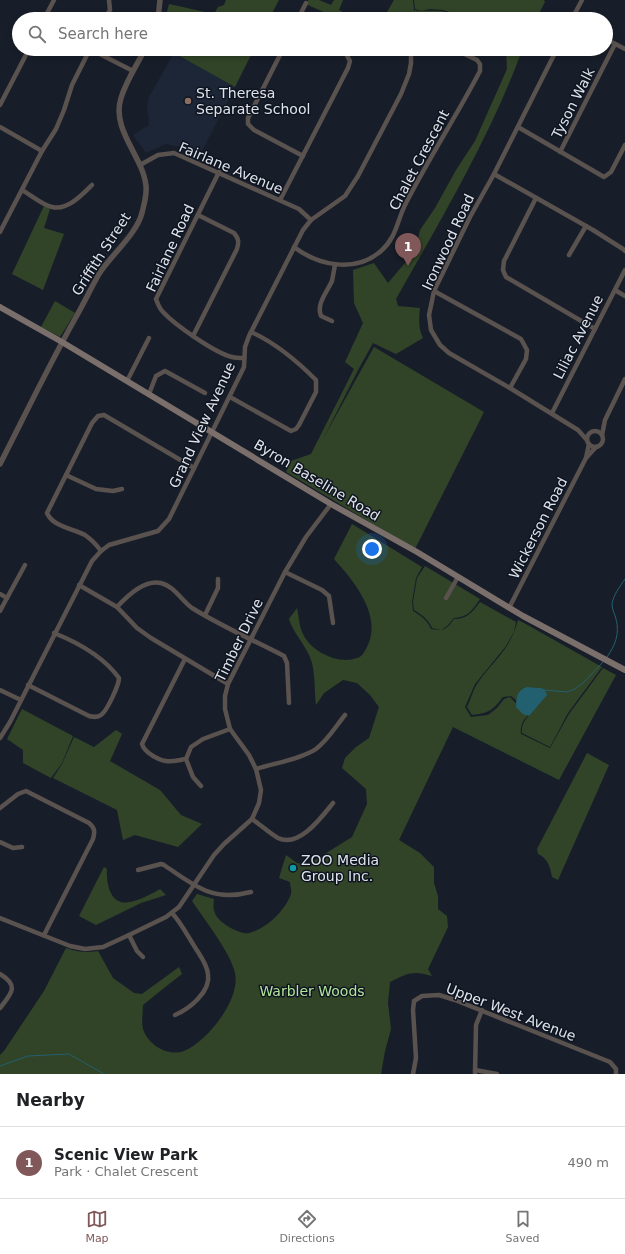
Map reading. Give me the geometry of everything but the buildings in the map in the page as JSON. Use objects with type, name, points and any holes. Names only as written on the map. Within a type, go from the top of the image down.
[{"type":"main road","name":"Byron Baseline Road","points":[[0,307],[62,342],[331,504],[509,608],[625,670]]},
{"type":"street","points":[[48,12],[54,0]]},
{"type":"street","points":[[108,12],[111,7],[109,0]]},
{"type":"street","points":[[159,12],[160,0]]},
{"type":"street","points":[[576,12],[582,0]]},
{"type":"street","points":[[301,12],[306,2]]},
{"type":"street","points":[[615,44],[625,49]]},
{"type":"street","name":"Tyson Walk","points":[[613,48],[615,44]]},
{"type":"street","points":[[0,105],[25,56]]},
{"type":"street","points":[[0,232],[42,151],[56,129],[72,85],[86,56]]},
{"type":"street","points":[[104,56],[133,71]]},
{"type":"street","name":"Griffith Street","points":[[0,464],[62,342],[100,273],[136,226],[142,215],[146,186],[140,165],[123,131],[119,116],[120,98],[141,56]]},
{"type":"street","points":[[279,56],[248,118],[248,124],[254,130],[303,156]]},
{"type":"street","points":[[280,200],[348,68],[350,61],[347,56]]},
{"type":"street","name":"Grand View Avenue","points":[[0,738],[10,722],[92,561],[109,545],[158,531],[169,519],[244,367],[245,347],[251,332],[294,247],[303,230],[311,220],[333,206],[345,196],[358,176],[401,94],[411,63],[411,56]]},
{"type":"street","name":"Chalet Crescent","points":[[294,247],[318,260],[335,265],[350,265],[364,262],[385,247],[395,232],[405,204],[480,71],[480,64],[477,60],[469,56]]},
{"type":"street","name":"Ironwood Road","points":[[554,56],[494,174],[470,217],[434,291],[429,315],[431,330],[440,344],[449,353],[552,413],[578,430],[588,442]]},
{"type":"street","name":"Tyson Walk","points":[[560,152],[609,56]]},
{"type":"street","points":[[0,127],[42,151]]},
{"type":"street","points":[[518,127],[604,177],[611,172],[624,152],[625,145]]},
{"type":"street","name":"Fairlane Avenue","points":[[140,165],[158,156],[174,153],[299,209],[311,220]]},
{"type":"street","name":"Fairlane Road","points":[[219,172],[156,299],[162,312],[182,330],[225,355],[233,358],[244,358]]},
{"type":"street","points":[[494,174],[586,226],[623,249],[625,252]]},
{"type":"street","points":[[22,190],[53,207],[63,207],[78,198],[92,185]]},
{"type":"street","points":[[536,198],[504,261],[506,277],[595,329]]},
{"type":"street","points":[[193,336],[237,248],[238,243],[238,238],[234,233],[198,215]]},
{"type":"street","points":[[569,255],[586,226]]},
{"type":"street","points":[[332,321],[321,316],[319,311],[322,299],[331,282],[335,265]]},
{"type":"street","name":"Liliac Avenue","points":[[552,413],[625,270]]},
{"type":"street","points":[[615,290],[625,296]]},
{"type":"street","points":[[434,291],[521,339],[527,350],[526,359],[510,388]]},
{"type":"street","points":[[230,397],[291,431],[296,429],[299,425],[316,392],[316,380],[311,375],[278,346],[251,332]]},
{"type":"street","points":[[127,381],[149,338]]},
{"type":"street","points":[[149,394],[156,376],[165,371],[205,393]]},
{"type":"street","points":[[605,420],[588,436],[588,442],[592,447],[600,446],[602,443],[605,420],[625,379]]},
{"type":"street","points":[[101,551],[95,543],[84,535],[49,519],[47,513],[92,423],[98,416],[104,415],[194,468]]},
{"type":"street","name":"Ironwood Road","points":[[578,430],[593,432]]},
{"type":"street","points":[[593,432],[598,432],[602,435]]},
{"type":"street","name":"Wickerson Road","points":[[586,458],[588,442]]},
{"type":"street","name":"Wickerson Road","points":[[509,608],[586,458],[596,447]]},
{"type":"street","points":[[66,475],[96,490],[113,491],[122,489]]},
{"type":"street","name":"Timber Drive","points":[[0,918],[70,946],[85,949],[103,947],[172,913],[194,885],[214,855],[252,819],[259,803],[260,790],[256,769],[249,755],[230,729],[226,709],[228,684],[285,572],[306,537],[331,504]]},
{"type":"street","points":[[0,611],[25,565]]},
{"type":"street","points":[[285,572],[322,590],[329,596],[333,623]]},
{"type":"street","points":[[446,598],[458,577]]},
{"type":"street","points":[[205,616],[218,588],[218,579]]},
{"type":"street","points":[[117,607],[128,595],[141,586],[162,583],[205,616],[284,656],[288,663],[289,703]]},
{"type":"street","points":[[79,585],[117,607],[137,628],[151,638],[228,684]]},
{"type":"street","points":[[0,594],[7,598]]},
{"type":"street","points":[[28,685],[89,716],[96,717],[103,714],[119,684],[120,678],[114,671],[89,650],[54,633]]},
{"type":"street","points":[[185,659],[142,744],[143,749],[149,754],[165,761],[186,759]]},
{"type":"street","points":[[0,690],[20,700]]},
{"type":"street","points":[[256,769],[302,756],[316,749],[326,740],[345,715]]},
{"type":"street","points":[[201,786],[193,777],[186,759],[192,747],[203,739],[230,729]]},
{"type":"street","points":[[0,808],[18,794],[26,791],[94,827],[95,832],[93,839],[44,935]]},
{"type":"street","points":[[252,819],[277,838],[286,841],[296,839],[304,834],[333,804]]},
{"type":"street","points":[[0,842],[13,848],[22,847]]},
{"type":"street","points":[[138,870],[157,864],[164,865],[205,892],[219,895],[241,895],[251,892]]},
{"type":"street","points":[[172,913],[180,922],[206,967],[209,976],[206,988],[197,1000],[181,1013],[175,1015]]},
{"type":"street","points":[[129,935],[143,957]]},
{"type":"street","points":[[0,974],[8,979],[12,987],[11,995],[0,1008]]},
{"type":"street","name":"Upper West Avenue","points":[[413,1074],[416,1058],[413,1010],[414,1001],[422,996],[439,995],[482,1010],[610,1062],[616,1069],[616,1074]]},
{"type":"street","points":[[482,1010],[476,1025],[475,1072],[497,1074]]},
{"type":"shaded area","name":"St. Theresa Separate School","points":[[172,56],[179,56],[235,87],[200,155],[186,148],[166,144],[146,153],[133,135],[149,125],[147,105],[149,97]]},
{"type":"shaded area","points":[[527,687],[541,688],[545,690],[547,695],[529,716],[523,714],[516,707],[516,700],[519,692]]},
{"type":"green space","points":[[226,0],[279,0],[273,12],[215,12],[218,7],[224,5]]},
{"type":"green space","points":[[308,0],[319,0],[331,5],[334,0],[343,0],[339,10],[343,12],[324,12],[308,5]]},
{"type":"green space","points":[[394,0],[413,0],[414,10],[443,12],[387,12]]},
{"type":"green space","points":[[414,0],[544,0],[545,2],[540,12],[449,12],[443,10],[430,9],[422,11],[415,9]]},
{"type":"green space","points":[[169,4],[205,12],[167,12]]},
{"type":"green space","points":[[179,56],[250,56],[235,87]]},
{"type":"green space","points":[[506,56],[520,56],[479,148],[447,209],[396,299],[398,306],[420,308],[419,319],[423,338],[396,354],[373,343],[323,439],[374,347],[484,412],[415,549],[286,472],[291,461],[311,454],[354,369],[345,362],[363,323],[354,303],[353,270],[374,263],[388,283],[415,251],[420,230],[475,141],[507,69]]},
{"type":"green space","points":[[44,206],[50,209],[44,228],[64,234],[43,290],[12,274]]},
{"type":"green space","points":[[55,301],[75,313],[60,337],[41,327]]},
{"type":"green space","name":"Warbler Woods","points":[[352,524],[422,567],[416,578],[412,602],[413,611],[424,618],[431,629],[444,629],[454,619],[463,618],[469,614],[480,602],[516,622],[514,632],[506,646],[475,684],[465,707],[471,717],[488,715],[497,708],[504,699],[510,697],[528,716],[522,724],[521,734],[550,748],[569,714],[603,668],[616,675],[559,780],[453,727],[399,840],[420,853],[434,867],[434,883],[438,896],[438,909],[447,916],[448,927],[428,969],[432,976],[420,973],[410,973],[390,982],[388,1003],[391,1029],[381,1074],[0,1074],[0,1055],[44,991],[66,948],[82,952],[98,951],[113,978],[134,993],[142,994],[179,967],[182,974],[143,1005],[142,1026],[149,1040],[154,1045],[165,1051],[184,1051],[193,1046],[203,1039],[212,1029],[228,1007],[233,995],[235,983],[235,973],[228,956],[192,901],[197,894],[214,899],[213,904],[216,915],[219,920],[227,926],[236,931],[245,933],[255,931],[262,928],[280,913],[291,894],[290,882],[279,878],[286,855],[297,863],[307,865],[352,837],[367,804],[366,789],[342,768],[345,758],[356,747],[369,738],[379,707],[370,695],[357,683],[343,680],[324,693],[316,705],[314,673],[311,661],[307,650],[289,619],[297,608],[303,634],[312,646],[326,655],[342,660],[350,660],[359,657],[364,652],[371,635],[369,611],[357,588],[334,559]]},
{"type":"green space","points":[[425,566],[480,599],[470,612],[463,616],[454,618],[441,630],[432,628],[429,622],[414,610],[413,602],[417,578]]},
{"type":"green space","points":[[518,620],[602,667],[568,713],[550,747],[522,733],[523,724],[529,716],[511,696],[503,697],[493,708],[482,713],[472,715],[467,707],[477,684],[511,640]]},
{"type":"green space","points":[[22,709],[73,736],[62,763],[51,778],[23,763],[23,750],[7,739]]},
{"type":"green space","points":[[116,730],[122,734],[110,761],[160,790],[181,815],[202,824],[178,847],[135,835],[123,840],[117,810],[53,778],[62,764],[74,737],[94,747]]},
{"type":"green space","points":[[587,753],[609,765],[558,880],[552,877],[548,863],[538,854],[537,849]]},
{"type":"green space","points":[[104,867],[107,869],[107,878],[111,893],[121,902],[125,903],[136,901],[160,889],[166,895],[141,903],[96,925],[79,916]]},
{"type":"waterway","points":[[607,657],[614,644],[617,634],[616,617],[612,604],[617,591],[625,579]]},
{"type":"waterway","points":[[545,690],[567,692],[575,689],[584,682],[604,661]]},
{"type":"waterway","points":[[0,1066],[28,1056],[69,1054],[104,1074]]},
{"type":"place","name":"St. Theresa Separate School","points":[[188,101]]},
{"type":"place","name":"Scenic View Park","points":[[408,266]]},
{"type":"place","name":"ZOO Media Group Inc.","points":[[293,868]]}]
